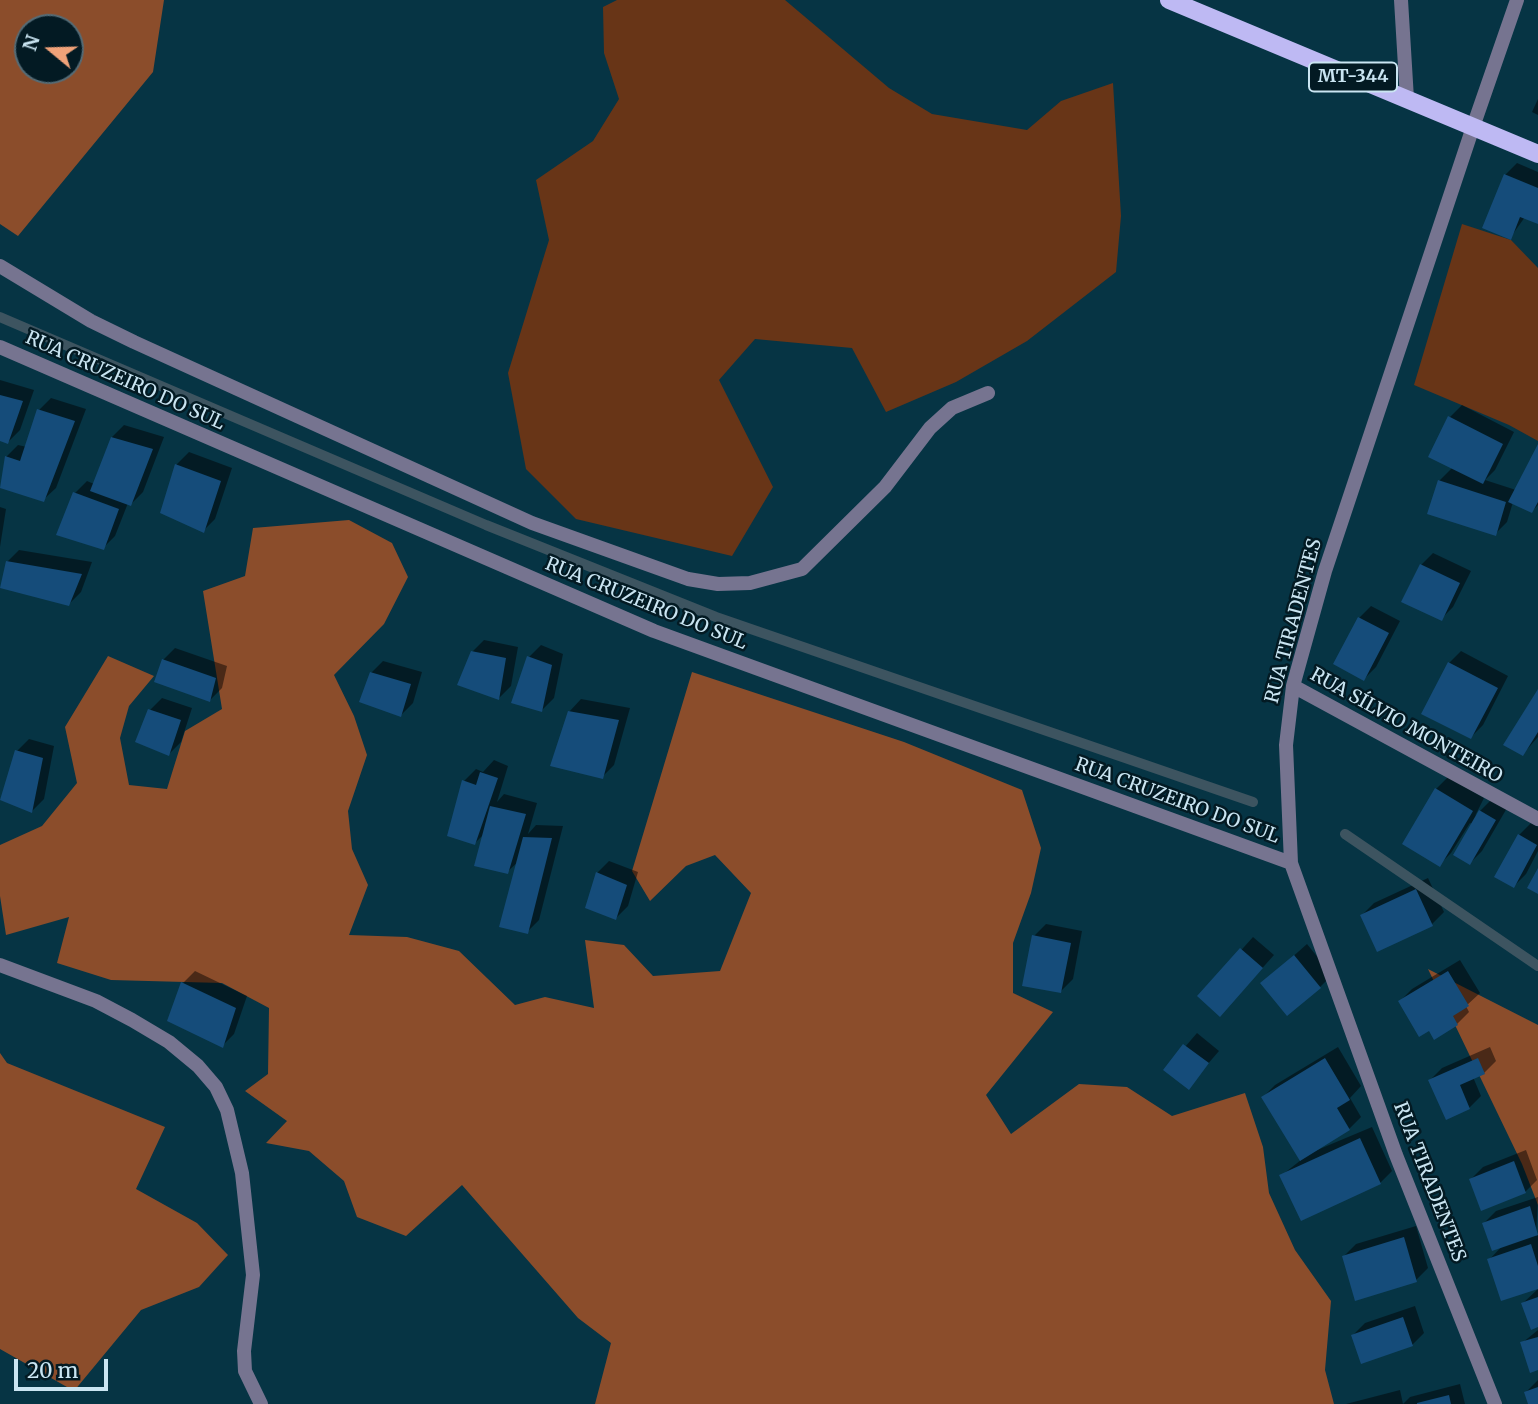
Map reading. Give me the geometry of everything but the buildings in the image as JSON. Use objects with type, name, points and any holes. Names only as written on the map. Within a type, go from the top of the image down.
[{"type":"main road","name":"MT-344","points":[[1169,0],[1538,154]]},
{"type":"street","points":[[1401,0],[1406,99]]},
{"type":"street","name":"RUA TIRADENTES","points":[[1495,1404],[1396,1155],[1291,863],[1286,745],[1293,686],[1325,571],[1517,0]]},
{"type":"street","points":[[0,266],[91,321],[134,342],[532,523],[688,579],[718,584],[750,583],[802,569],[885,487],[937,422],[952,408],[988,393]]},
{"type":"street","name":"RUA CRUZEIRO DO SUL","points":[[0,347],[654,631],[1291,863]]},
{"type":"street","name":"RUA SÍLVIO MONTEIRO","points":[[1293,686],[1538,819]]},
{"type":"street","points":[[0,965],[96,1001],[132,1020],[169,1042],[198,1066],[216,1087],[227,1110],[242,1173],[253,1275],[244,1351],[246,1371],[261,1404]]},
{"type":"shaded area","points":[[0,0],[164,0],[153,72],[18,236],[0,224]]},
{"type":"shaded area","points":[[617,0],[785,0],[889,88],[932,114],[1027,130],[1061,101],[1113,83],[1121,216],[1116,272],[1027,341],[956,382],[886,412],[852,348],[755,339],[719,380],[773,487],[732,556],[576,519],[526,469],[508,373],[549,240],[536,180],[593,141],[619,99],[604,53],[603,7]]},
{"type":"shaded area","points":[[1462,224],[1511,240],[1538,268],[1538,441],[1509,425],[1414,385]]},
{"type":"shaded area","points":[[349,520],[392,543],[408,577],[384,624],[334,675],[354,716],[367,755],[348,811],[352,849],[368,885],[349,935],[407,937],[459,951],[515,1005],[545,997],[594,1008],[585,940],[624,945],[653,976],[720,971],[751,893],[715,855],[686,866],[650,901],[632,871],[692,672],[904,742],[1022,790],[1041,848],[1031,893],[1013,943],[1013,993],[1053,1012],[986,1095],[1011,1134],[1079,1084],[1127,1087],[1172,1116],[1245,1093],[1263,1147],[1269,1193],[1295,1250],[1331,1301],[1325,1370],[1334,1404],[595,1404],[611,1343],[578,1318],[462,1185],[406,1236],[357,1217],[344,1181],[309,1151],[266,1143],[287,1121],[245,1091],[268,1074],[269,1008],[222,983],[111,980],[57,963],[69,917],[6,935],[0,896],[0,845],[42,826],[77,783],[65,727],[108,656],[154,676],[129,706],[120,738],[129,785],[167,789],[185,731],[222,709],[203,591],[245,576],[253,528]]},
{"type":"shaded area","points":[[1428,969],[1538,1025],[1538,1205],[1522,1164]]},
{"type":"shaded area","points":[[0,1053],[7,1063],[165,1127],[136,1189],[197,1223],[228,1255],[199,1287],[141,1310],[74,1391],[0,1349]]},
{"type":"waterway","points":[[0,317],[486,525],[716,617],[1253,802]]},
{"type":"waterway","points":[[1345,834],[1538,966]]}]
